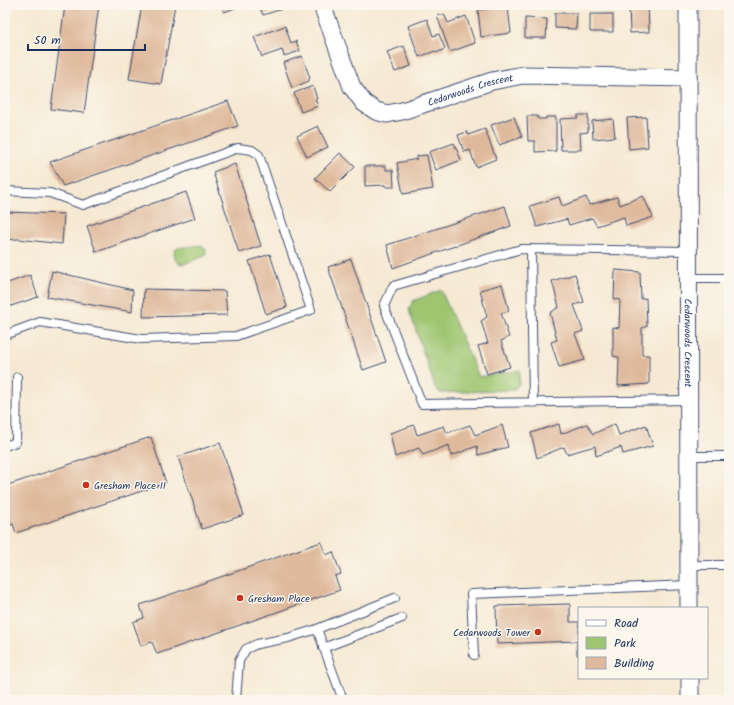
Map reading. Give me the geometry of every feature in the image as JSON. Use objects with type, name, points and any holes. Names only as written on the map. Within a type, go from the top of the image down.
[{"type":"street","name":"Cedarwoods Crescent","points":[[322,5],[352,87],[364,103],[376,111],[387,114],[402,111],[492,81],[523,75],[688,78]]},
{"type":"street","name":"Cedarwoods Crescent","points":[[688,5],[689,607]]},
{"type":"street","points":[[690,679],[690,700]]},
{"type":"lane","points":[[5,191],[50,193],[83,205],[238,148],[252,150],[259,155],[311,310],[236,336],[141,339],[40,322],[5,334]]},
{"type":"lane","points":[[688,251],[521,249],[393,286],[384,306],[422,404],[689,400]]},
{"type":"lane","points":[[531,249],[534,403]]},
{"type":"lane","points":[[688,278],[729,278]]},
{"type":"lane","points":[[5,446],[16,442],[17,377]]},
{"type":"lane","points":[[689,456],[729,456]]},
{"type":"lane","points":[[689,565],[729,565]]},
{"type":"lane","points":[[474,655],[471,594],[689,585]]},
{"type":"lane","points":[[236,700],[239,661],[246,650],[257,644],[288,638],[317,629],[395,598]]},
{"type":"lane","points":[[323,648],[402,618]]},
{"type":"lane","points":[[317,629],[343,700]]},
{"type":"green space","points":[[202,245],[206,250],[205,256],[184,264],[178,263],[175,259],[174,252],[177,248]]},
{"type":"green space","points":[[441,290],[479,377],[520,370],[519,384],[514,390],[440,393],[435,387],[409,310],[413,301]]},
{"type":"building","points":[[65,5],[99,5],[84,113],[51,109]]},
{"type":"building","points":[[142,5],[175,5],[161,84],[129,79]]},
{"type":"building","points":[[222,5],[243,5],[224,12]]},
{"type":"building","points":[[259,5],[281,5],[282,9],[263,15]]},
{"type":"building","points":[[629,5],[648,5],[649,32],[630,33]]},
{"type":"building","points":[[508,7],[511,33],[481,37],[478,10]]},
{"type":"building","points":[[555,13],[577,13],[576,29],[555,28]]},
{"type":"building","points":[[444,14],[448,23],[466,16],[475,43],[450,52],[437,16]]},
{"type":"building","points":[[590,14],[613,14],[613,32],[590,32]]},
{"type":"building","points":[[525,18],[547,19],[546,38],[525,38]]},
{"type":"building","points":[[427,19],[433,36],[439,34],[445,49],[419,57],[408,26]]},
{"type":"building","points":[[285,26],[291,43],[296,41],[300,51],[284,56],[282,50],[262,57],[254,37]]},
{"type":"building","points":[[404,46],[411,66],[395,72],[387,52]]},
{"type":"building","points":[[302,56],[310,78],[309,81],[292,88],[283,63]]},
{"type":"building","points":[[727,85],[729,85],[729,107],[727,107]]},
{"type":"building","points":[[313,86],[317,99],[315,99],[318,106],[301,112],[294,93]]},
{"type":"building","points":[[228,101],[238,126],[63,186],[50,162]]},
{"type":"building","points":[[578,115],[588,115],[588,132],[580,133],[581,150],[561,150],[560,119],[578,118]]},
{"type":"building","points":[[527,116],[538,116],[538,119],[556,117],[556,151],[535,152],[535,141],[528,141]]},
{"type":"building","points":[[514,117],[522,137],[499,145],[491,125]]},
{"type":"building","points":[[646,117],[648,147],[629,149],[627,118]]},
{"type":"building","points":[[613,119],[615,137],[593,139],[592,121]]},
{"type":"building","points":[[318,126],[328,147],[307,157],[297,136]]},
{"type":"building","points":[[485,129],[496,159],[476,167],[470,150],[464,152],[458,135],[467,132],[468,135]]},
{"type":"building","points":[[454,143],[461,160],[436,170],[429,152]]},
{"type":"building","points":[[340,153],[355,167],[330,192],[315,178]]},
{"type":"building","points":[[427,155],[433,189],[403,194],[397,163],[417,159],[417,156]]},
{"type":"building","points":[[235,164],[261,246],[239,253],[213,172]]},
{"type":"building","points":[[365,166],[386,166],[386,170],[393,170],[394,187],[386,187],[385,185],[365,186]]},
{"type":"building","points":[[186,192],[195,218],[96,252],[87,226]]},
{"type":"building","points":[[643,196],[653,217],[626,226],[624,217],[597,226],[592,218],[569,225],[567,219],[537,227],[530,206],[559,197],[562,206],[586,197],[589,205],[617,197],[620,205]]},
{"type":"building","points":[[505,206],[511,226],[393,268],[387,245]]},
{"type":"building","points":[[5,212],[64,214],[62,244],[18,239],[5,240]]},
{"type":"building","points":[[270,254],[287,307],[266,314],[249,261]]},
{"type":"building","points":[[351,259],[386,362],[363,370],[328,267]]},
{"type":"building","points":[[615,270],[640,272],[641,299],[646,298],[647,326],[642,328],[642,355],[649,355],[649,384],[618,386],[619,357],[613,356],[613,327],[619,328],[620,300],[614,299]]},
{"type":"building","points":[[52,271],[133,290],[132,312],[47,297]]},
{"type":"building","points":[[575,274],[584,302],[574,305],[583,331],[575,334],[585,360],[559,367],[551,342],[557,340],[550,313],[559,307],[552,281]]},
{"type":"building","points":[[30,275],[38,297],[5,308],[5,284]]},
{"type":"building","points":[[502,284],[509,311],[501,313],[509,337],[501,341],[510,367],[487,374],[478,346],[488,343],[481,321],[487,317],[480,290]]},
{"type":"building","points":[[144,289],[225,291],[227,315],[143,317]]},
{"type":"building","points":[[559,424],[561,434],[587,424],[593,434],[615,424],[619,435],[646,425],[653,446],[623,454],[621,447],[596,456],[595,446],[567,454],[564,447],[537,458],[531,433]]},
{"type":"building","points":[[414,425],[417,435],[444,426],[447,433],[470,425],[475,435],[502,425],[508,447],[478,455],[477,446],[451,456],[449,445],[423,455],[419,448],[395,457],[390,433]]},
{"type":"building","name":"Gresham Place II","points":[[151,437],[166,483],[16,533],[13,524],[5,526],[5,486]]},
{"type":"building","points":[[220,443],[244,515],[202,529],[178,457]]},
{"type":"building","name":"Gresham Place","points":[[321,542],[326,555],[333,552],[341,574],[335,576],[340,590],[157,654],[152,642],[141,646],[133,622],[144,618],[140,605]]},
{"type":"building","name":"Cedarwoods Tower","points":[[570,604],[570,622],[578,622],[578,655],[577,641],[497,644],[496,606]]},
{"type":"place","name":"Gresham Place II","points":[[86,485]]},
{"type":"place","name":"Gresham Place","points":[[240,598]]},
{"type":"place","name":"Cedarwoods Tower","points":[[538,632]]}]
